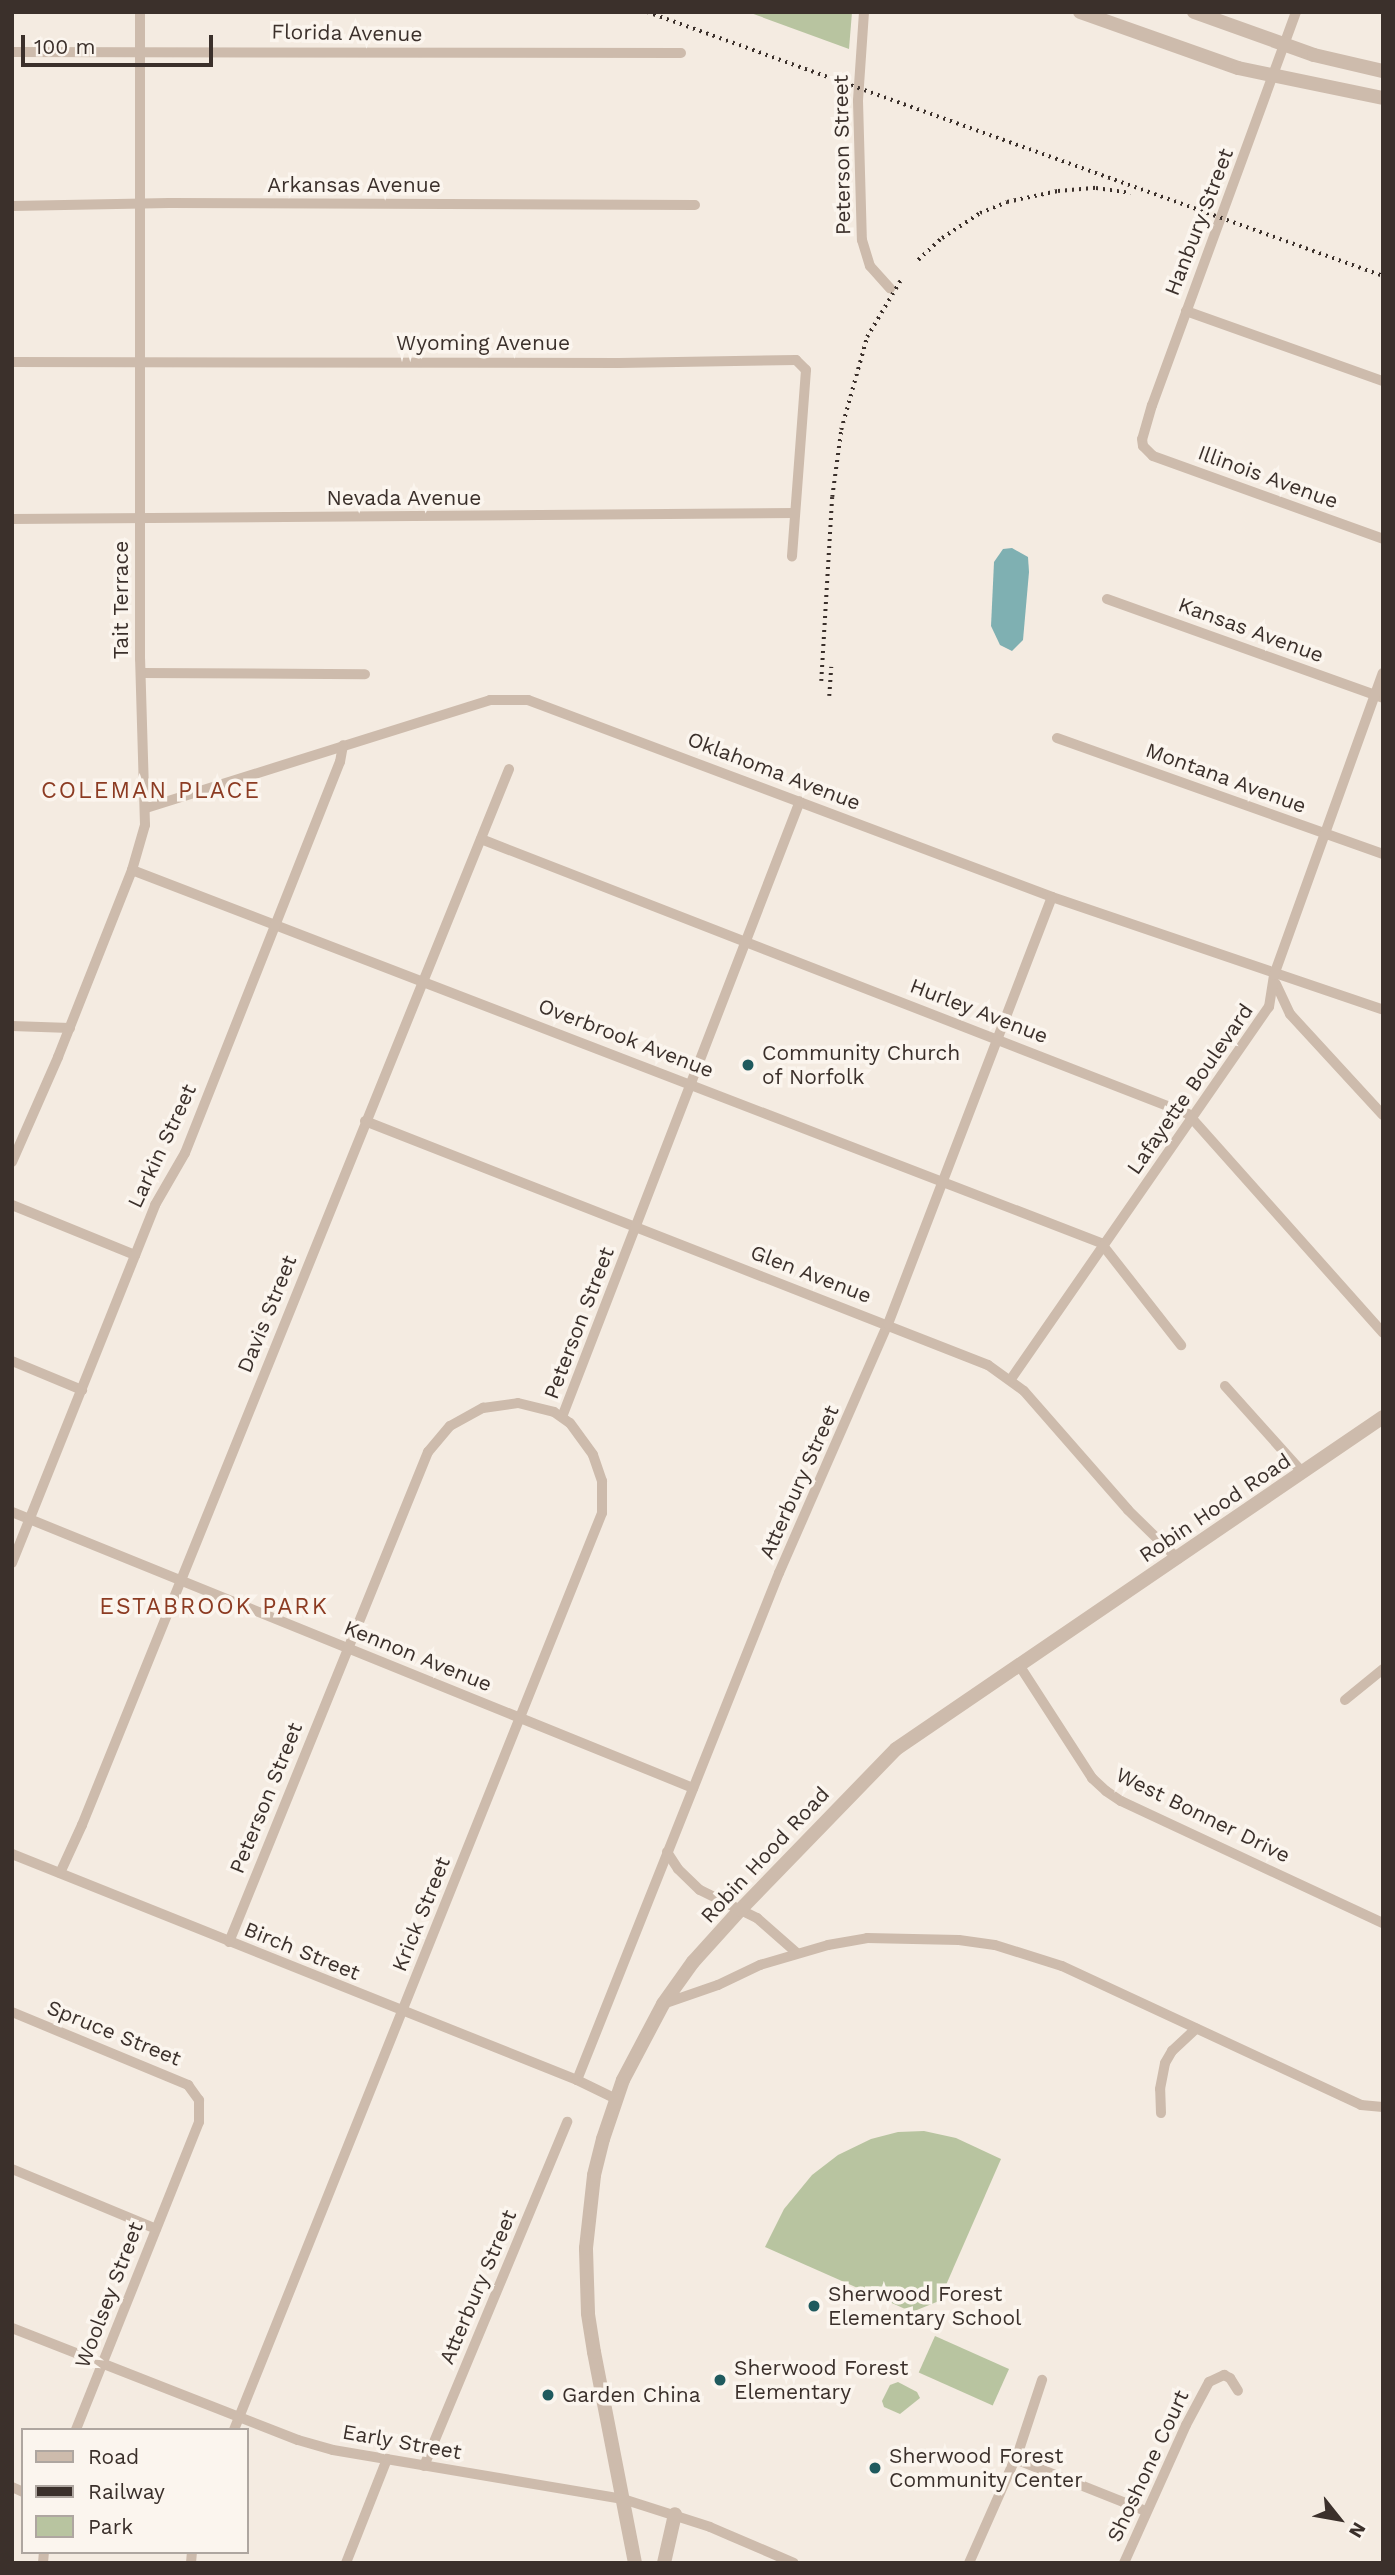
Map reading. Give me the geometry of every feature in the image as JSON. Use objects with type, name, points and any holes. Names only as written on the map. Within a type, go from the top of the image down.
[{"type":"street","name":"Tait Terrace","points":[[12,1162],[70,1028],[132,870],[141,845],[146,808],[141,673],[140,12]]},
{"type":"street","name":"Peterson Street","points":[[864,12],[858,101],[862,240],[870,266],[890,288]]},
{"type":"street","points":[[1080,12],[1214,61],[1273,78],[1383,98]]},
{"type":"street","points":[[1194,12],[1336,62],[1383,71]]},
{"type":"street","name":"Hanbury Street","points":[[1143,446],[1142,439],[1152,405],[1296,12]]},
{"type":"street","name":"Florida Avenue","points":[[12,52],[681,53]]},
{"type":"street","name":"Arkansas Avenue","points":[[12,206],[695,205]]},
{"type":"street","points":[[1186,311],[1383,381]]},
{"type":"street","name":"Wyoming Avenue","points":[[12,362],[619,363],[796,360],[806,370],[792,556]]},
{"type":"street","name":"Illinois Avenue","points":[[1143,446],[1153,456],[1383,539]]},
{"type":"street","name":"Nevada Avenue","points":[[12,519],[796,513]]},
{"type":"street","name":"Kansas Avenue","points":[[1107,598],[1379,696]]},
{"type":"street","points":[[141,673],[365,674]]},
{"type":"street","name":"Lafayette Boulevard","points":[[1011,1379],[1261,1022],[1273,994],[1274,975],[1324,833],[1379,696],[1383,673]]},
{"type":"street","name":"Oklahoma Avenue","points":[[146,808],[490,700],[528,700],[1052,897],[1383,1010]]},
{"type":"street","name":"Montana Avenue","points":[[1057,738],[1383,855]]},
{"type":"street","name":"Larkin Street","points":[[12,1563],[155,1205],[185,1153],[340,762],[343,745]]},
{"type":"street","name":"Davis Street","points":[[60,1873],[82,1825],[509,769]]},
{"type":"street","name":"Peterson Street","points":[[229,1942],[413,1486],[438,1438],[467,1415],[500,1404],[541,1407],[562,1417],[800,801]]},
{"type":"street","name":"Hurley Avenue","points":[[481,839],[1174,1107],[1193,1118],[1383,1334]]},
{"type":"street","name":"Overbrook Avenue","points":[[132,870],[692,1083],[764,1114],[943,1181],[1105,1246]]},
{"type":"street","name":"Atterbury Street","points":[[577,2080],[805,1510],[854,1407],[888,1324],[1000,1040],[1052,897]]},
{"type":"street","points":[[1274,975],[1282,1002],[1290,1014],[1383,1115]]},
{"type":"street","points":[[12,1026],[70,1028]]},
{"type":"street","name":"Glen Avenue","points":[[365,1121],[988,1365],[1011,1379],[1128,1510],[1178,1559]]},
{"type":"street","points":[[12,1205],[135,1255]]},
{"type":"street","points":[[1105,1246],[1181,1345]]},
{"type":"street","points":[[12,1361],[82,1390]]},
{"type":"street","points":[[1225,1386],[1303,1473]]},
{"type":"street","name":"Krick Street","points":[[235,2428],[602,1513],[604,1497],[599,1469],[577,1432],[562,1417]]},
{"type":"street","name":"Robin Hood Road","points":[[635,2563],[594,2352],[586,2277],[594,2175],[616,2099],[663,2004],[693,1962],[740,1910],[896,1749],[1383,1417]]},
{"type":"street","name":"Kennon Avenue","points":[[12,1512],[693,1788]]},
{"type":"street","name":"West Bonner Drive","points":[[1018,1665],[1092,1778],[1105,1791],[1121,1801],[1383,1923]]},
{"type":"street","points":[[1345,1700],[1383,1669]]},
{"type":"street","points":[[667,1852],[678,1869],[699,1890],[773,1929],[797,1953]]},
{"type":"street","name":"Birch Street","points":[[12,1854],[577,2080],[616,2099]]},
{"type":"street","points":[[663,2004],[797,1953],[867,1938],[920,1937],[995,1945],[1062,1966],[1361,2105],[1383,2108]]},
{"type":"street","name":"Spruce Street","points":[[12,2012],[188,2085],[200,2100],[201,2112],[177,2175]]},
{"type":"street","points":[[1161,2113],[1160,2089],[1165,2063],[1172,2051],[1196,2029]]},
{"type":"street","name":"Atterbury Street","points":[[424,2466],[567,2122]]},
{"type":"street","points":[[12,2169],[156,2229]]},
{"type":"street","name":"Woolsey Street","points":[[77,2428],[177,2175]]},
{"type":"street","name":"Early Street","points":[[12,2328],[298,2440],[424,2466],[623,2500],[675,2514],[794,2563]]},
{"type":"street","name":"Shoshone Court","points":[[1124,2563],[1186,2425],[1212,2379],[1224,2375],[1230,2378],[1238,2391]]},
{"type":"street","points":[[969,2563],[1015,2459],[1042,2380]]},
{"type":"street","points":[[346,2563],[387,2459]]},
{"type":"street","points":[[1015,2459],[1146,2511]]},
{"type":"street","points":[[664,2563],[675,2514]]},
{"type":"green space","points":[[748,12],[852,12],[849,49]]},
{"type":"green space","points":[[924,2131],[956,2138],[1001,2159],[939,2301],[912,2312],[765,2247],[784,2209],[812,2175],[838,2155],[871,2139],[898,2132]]},
{"type":"green space","points":[[935,2336],[1009,2369],[993,2405],[919,2373]]},
{"type":"green space","points":[[898,2382],[917,2392],[920,2398],[900,2414],[884,2407],[882,2401],[890,2385]]},
{"type":"water","points":[[1012,548],[1028,557],[1029,572],[1023,640],[1012,651],[1000,645],[991,626],[994,562],[1003,549]]},
{"type":"railway","points":[[647,12],[1383,276]]},
{"type":"railway","points":[[918,260],[942,238],[980,213],[1007,202],[1058,191],[1096,188],[1131,193]]},
{"type":"railway","points":[[821,681],[832,497],[841,430],[867,337],[902,278]]},
{"type":"railway","points":[[829,696],[831,667]]},
{"type":"place","name":"Community Church of Norfolk","points":[[748,1065]]},
{"type":"place","name":"Sherwood Forest Elementary School","points":[[814,2306]]},
{"type":"place","name":"Sherwood Forest Elementary","points":[[720,2380]]},
{"type":"place","name":"Garden China","points":[[548,2395]]},
{"type":"place","name":"Sherwood Forest Community Center","points":[[875,2468]]},
{"type":"district","name":"COLEMAN PLACE","points":[[151,791]]},
{"type":"district","name":"ESTABROOK PARK","points":[[214,1607]]}]
